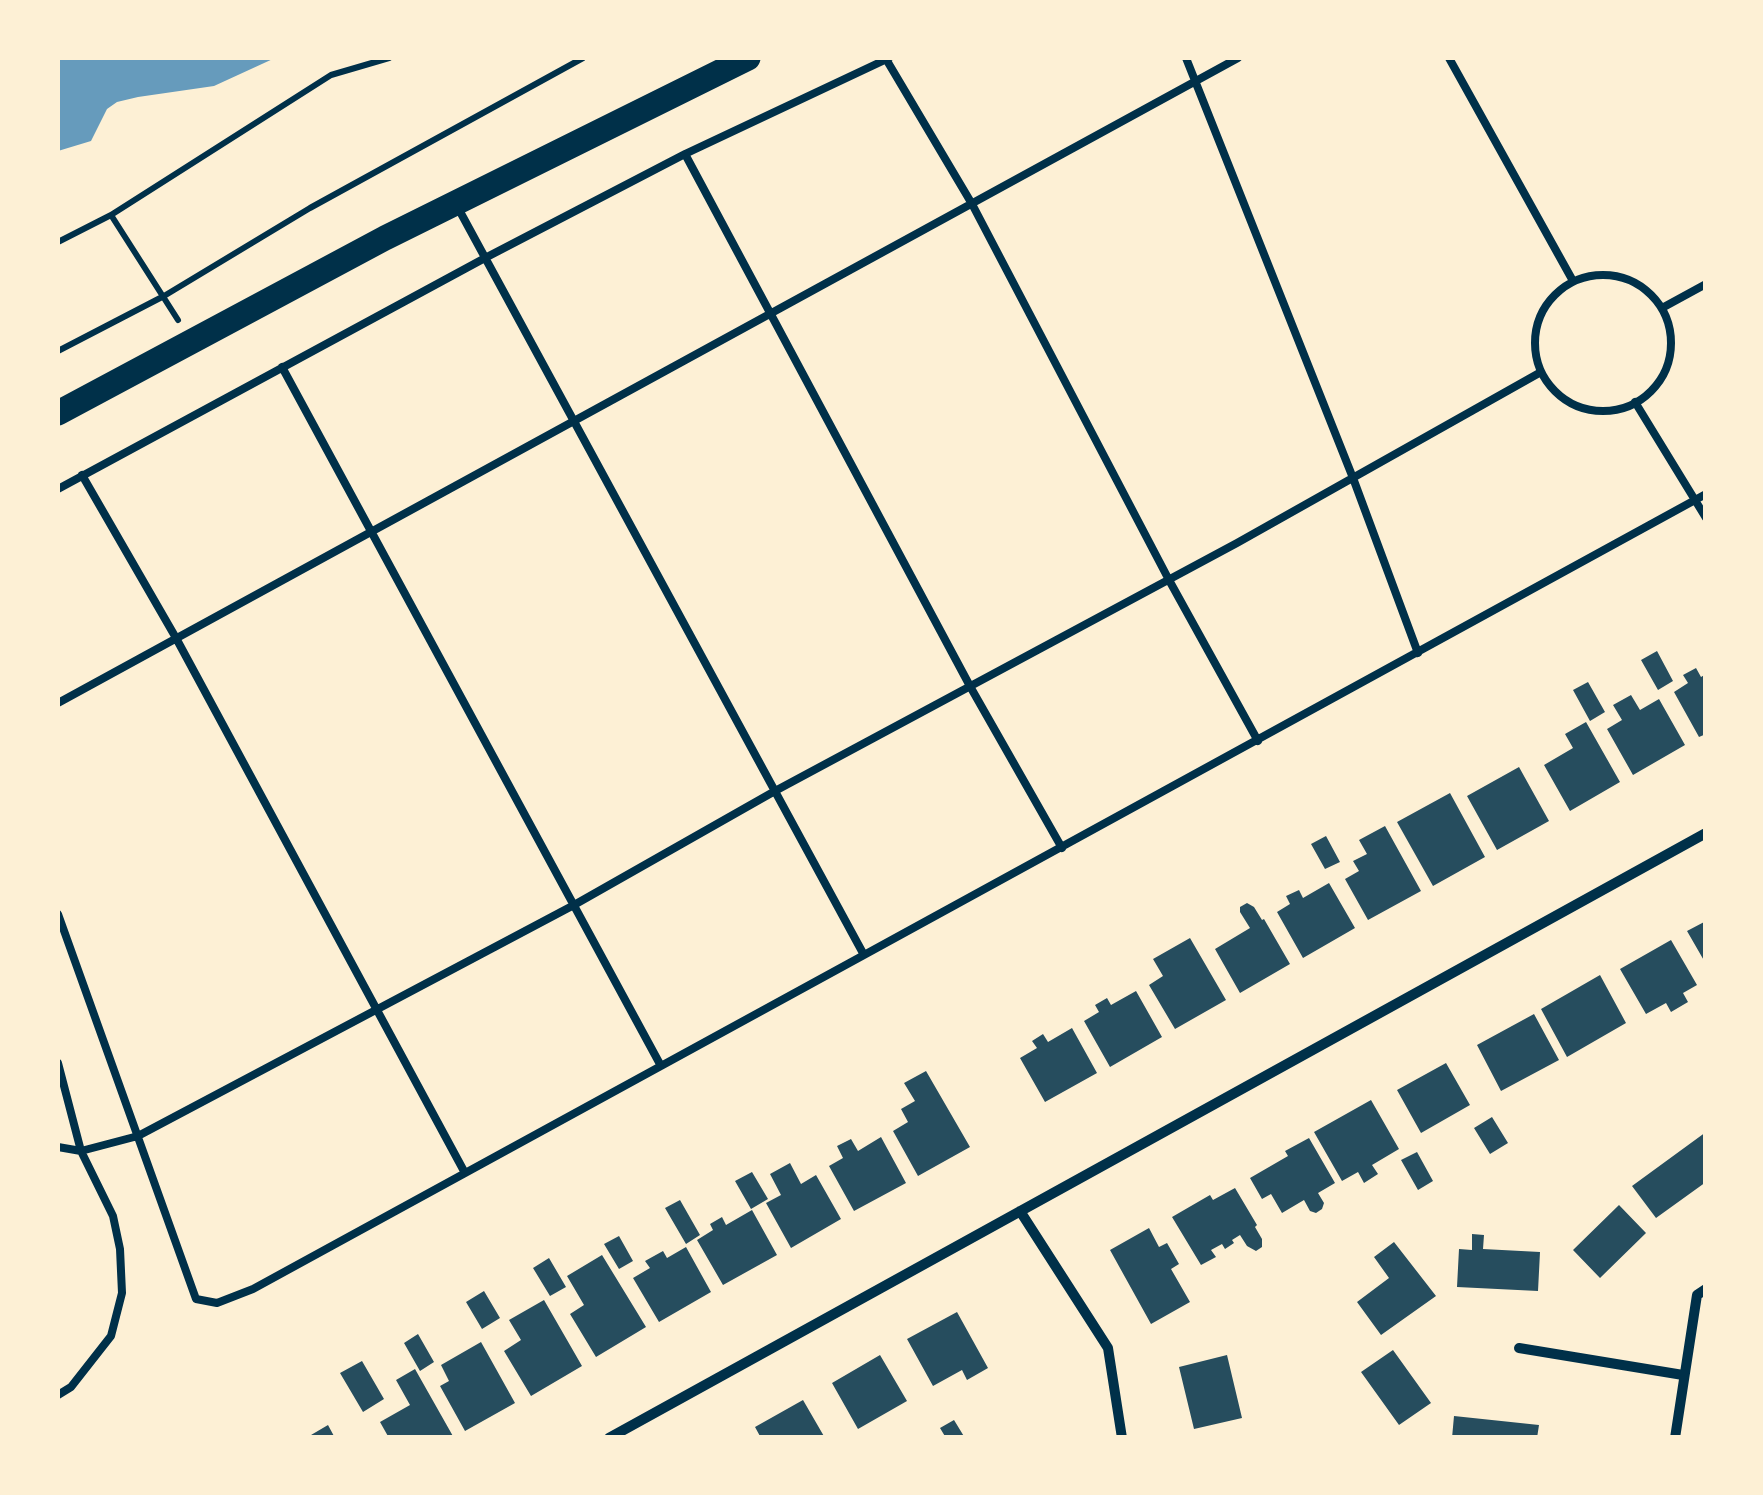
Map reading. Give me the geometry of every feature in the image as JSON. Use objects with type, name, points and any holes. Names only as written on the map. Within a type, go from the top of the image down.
[{"type":"main road","points":[[58,413],[455,202],[748,58]]},
{"type":"street","points":[[609,1438],[1706,833]]},
{"type":"street","points":[[1020,1210],[1108,1348],[1122,1438]]},
{"type":"street","points":[[1675,1438],[1697,1295],[1706,1289]]},
{"type":"street","points":[[1519,1348],[1683,1375]]},
{"type":"lane","points":[[58,489],[684,154],[887,58],[972,204],[1258,741]]},
{"type":"lane","points":[[1186,58],[1353,478],[1418,653]]},
{"type":"lane","points":[[58,702],[1238,58]]},
{"type":"lane","points":[[1449,58],[1573,281]]},
{"type":"lane","points":[[684,154],[971,688],[1062,848]]},
{"type":"lane","points":[[455,202],[864,955]]},
{"type":"lane","points":[[1597,274],[1622,277],[1646,289],[1662,308],[1671,333],[1671,355],[1659,383],[1646,396],[1624,408],[1598,411],[1570,402],[1551,387],[1541,372],[1536,354],[1538,322],[1546,305],[1573,281],[1597,274]]},
{"type":"lane","points":[[1662,308],[1706,284]]},
{"type":"lane","points":[[282,367],[661,1066]]},
{"type":"lane","points":[[58,1147],[81,1151],[138,1136],[574,905],[1541,372]]},
{"type":"lane","points":[[1636,402],[1706,518]]},
{"type":"lane","points":[[82,476],[176,638],[465,1173]]},
{"type":"lane","points":[[58,914],[196,1299],[217,1303],[254,1289],[1706,494]]},
{"type":"lane","points":[[58,1063],[81,1151],[113,1216],[120,1249],[122,1293],[111,1336],[71,1387],[58,1395]]},
{"type":"path","points":[[58,242],[111,215],[331,76],[390,58]]},
{"type":"path","points":[[58,351],[164,296],[310,208],[583,58]]},
{"type":"path","points":[[111,215],[191,343]]},
{"type":"water","points":[[58,58],[275,58],[214,86],[117,102],[107,109],[91,141],[58,151]]},
{"type":"building","points":[[1657,651],[1673,681],[1658,690],[1641,660]]},
{"type":"building","points":[[1696,668],[1701,677],[1706,674],[1706,734],[1699,737],[1674,692],[1688,683],[1683,675]]},
{"type":"building","points":[[1588,682],[1605,712],[1590,721],[1573,690]]},
{"type":"building","points":[[1631,695],[1640,710],[1659,699],[1685,745],[1633,775],[1607,729],[1622,720],[1613,705]]},
{"type":"building","points":[[1586,722],[1620,782],[1570,811],[1544,765],[1573,748],[1565,734]]},
{"type":"building","points":[[1519,767],[1549,821],[1497,850],[1467,796]]},
{"type":"building","points":[[1450,793],[1485,857],[1433,886],[1397,822]]},
{"type":"building","points":[[1385,826],[1421,891],[1368,920],[1345,879],[1359,871],[1353,861],[1367,854],[1359,840]]},
{"type":"building","points":[[1326,836],[1340,862],[1325,869],[1311,844]]},
{"type":"building","points":[[1329,883],[1355,928],[1303,958],[1277,912],[1290,904],[1286,896],[1299,890],[1303,898]]},
{"type":"building","points":[[1247,903],[1264,919],[1290,964],[1240,993],[1215,949],[1250,928],[1240,912],[1240,907]]},
{"type":"building","points":[[1706,921],[1706,964],[1687,931]]},
{"type":"building","points":[[1190,938],[1226,1000],[1175,1029],[1149,985],[1163,976],[1153,959]]},
{"type":"building","points":[[1671,940],[1697,985],[1683,993],[1688,1002],[1671,1012],[1666,1003],[1646,1014],[1620,969]]},
{"type":"building","points":[[1600,975],[1626,1023],[1567,1057],[1541,1009]]},
{"type":"building","points":[[1136,991],[1162,1037],[1110,1067],[1084,1021],[1099,1012],[1095,1005],[1107,998],[1111,1005]]},
{"type":"building","points":[[1534,1014],[1559,1060],[1501,1091],[1477,1045]]},
{"type":"building","points":[[1072,1028],[1097,1073],[1045,1102],[1020,1058],[1037,1048],[1032,1041],[1043,1034],[1048,1042]]},
{"type":"building","points":[[1446,1063],[1470,1105],[1421,1133],[1397,1090]]},
{"type":"building","points":[[926,1071],[970,1147],[918,1176],[893,1131],[908,1122],[901,1109],[915,1101],[904,1083]]},
{"type":"building","points":[[1371,1100],[1399,1149],[1372,1165],[1378,1174],[1364,1183],[1358,1172],[1342,1181],[1314,1132]]},
{"type":"building","points":[[1492,1117],[1508,1143],[1490,1154],[1474,1128]]},
{"type":"building","points":[[1706,1132],[1706,1182],[1656,1218],[1632,1186]]},
{"type":"building","points":[[881,1137],[906,1183],[854,1211],[829,1166],[843,1158],[837,1146],[851,1139],[858,1151]]},
{"type":"building","points":[[1309,1138],[1335,1183],[1318,1193],[1324,1203],[1316,1213],[1310,1211],[1304,1200],[1282,1213],[1271,1194],[1262,1199],[1250,1178],[1288,1156],[1285,1151]]},
{"type":"building","points":[[1417,1152],[1433,1181],[1418,1190],[1401,1160]]},
{"type":"building","points":[[790,1163],[801,1184],[816,1175],[841,1219],[791,1248],[766,1203],[781,1195],[770,1174]]},
{"type":"building","points":[[752,1172],[768,1199],[751,1209],[735,1181]]},
{"type":"building","points":[[1235,1188],[1257,1225],[1262,1247],[1256,1251],[1240,1235],[1225,1249],[1222,1244],[1211,1250],[1216,1257],[1201,1265],[1172,1217],[1210,1195],[1213,1200]]},
{"type":"building","points":[[680,1200],[700,1235],[686,1244],[665,1208]]},
{"type":"building","points":[[1619,1205],[1646,1233],[1600,1278],[1573,1250]]},
{"type":"building","points":[[752,1210],[777,1255],[723,1285],[697,1240],[713,1230],[710,1224],[722,1217],[726,1225]]},
{"type":"building","points":[[1149,1228],[1159,1247],[1167,1243],[1179,1264],[1171,1269],[1190,1302],[1151,1324],[1110,1250]]},
{"type":"building","points":[[1472,1234],[1484,1235],[1483,1249],[1540,1252],[1538,1291],[1457,1287],[1459,1249],[1472,1250]]},
{"type":"building","points":[[619,1236],[633,1261],[619,1269],[604,1244]]},
{"type":"building","points":[[1394,1242],[1436,1296],[1381,1335],[1357,1302],[1389,1278],[1374,1257]]},
{"type":"building","points":[[686,1247],[711,1292],[659,1322],[633,1278],[650,1268],[645,1261],[663,1251],[667,1258]]},
{"type":"building","points":[[602,1255],[646,1327],[596,1357],[570,1314],[584,1305],[567,1276]]},
{"type":"building","points":[[549,1258],[566,1287],[550,1296],[533,1268]]},
{"type":"building","points":[[484,1291],[500,1318],[482,1329],[466,1302]]},
{"type":"building","points":[[544,1300],[582,1366],[531,1396],[504,1351],[521,1340],[509,1320]]},
{"type":"building","points":[[957,1312],[988,1368],[967,1380],[962,1370],[933,1386],[907,1339]]},
{"type":"building","points":[[418,1334],[434,1362],[420,1371],[404,1343]]},
{"type":"building","points":[[481,1342],[515,1403],[465,1431],[440,1386],[449,1381],[441,1365]]},
{"type":"building","points":[[1393,1350],[1431,1403],[1399,1425],[1361,1372]]},
{"type":"building","points":[[880,1355],[907,1401],[858,1429],[832,1383]]},
{"type":"building","points":[[1227,1355],[1242,1418],[1194,1429],[1179,1367]]},
{"type":"building","points":[[362,1361],[384,1399],[363,1412],[340,1373]]},
{"type":"building","points":[[415,1369],[454,1438],[389,1438],[380,1422],[410,1405],[396,1380]]},
{"type":"building","points":[[803,1400],[825,1438],[761,1438],[755,1427]]},
{"type":"building","points":[[1454,1416],[1539,1425],[1537,1438],[1452,1438]]},
{"type":"building","points":[[954,1420],[965,1438],[946,1438],[940,1428]]},
{"type":"building","points":[[328,1425],[335,1438],[312,1438],[311,1435]]}]
